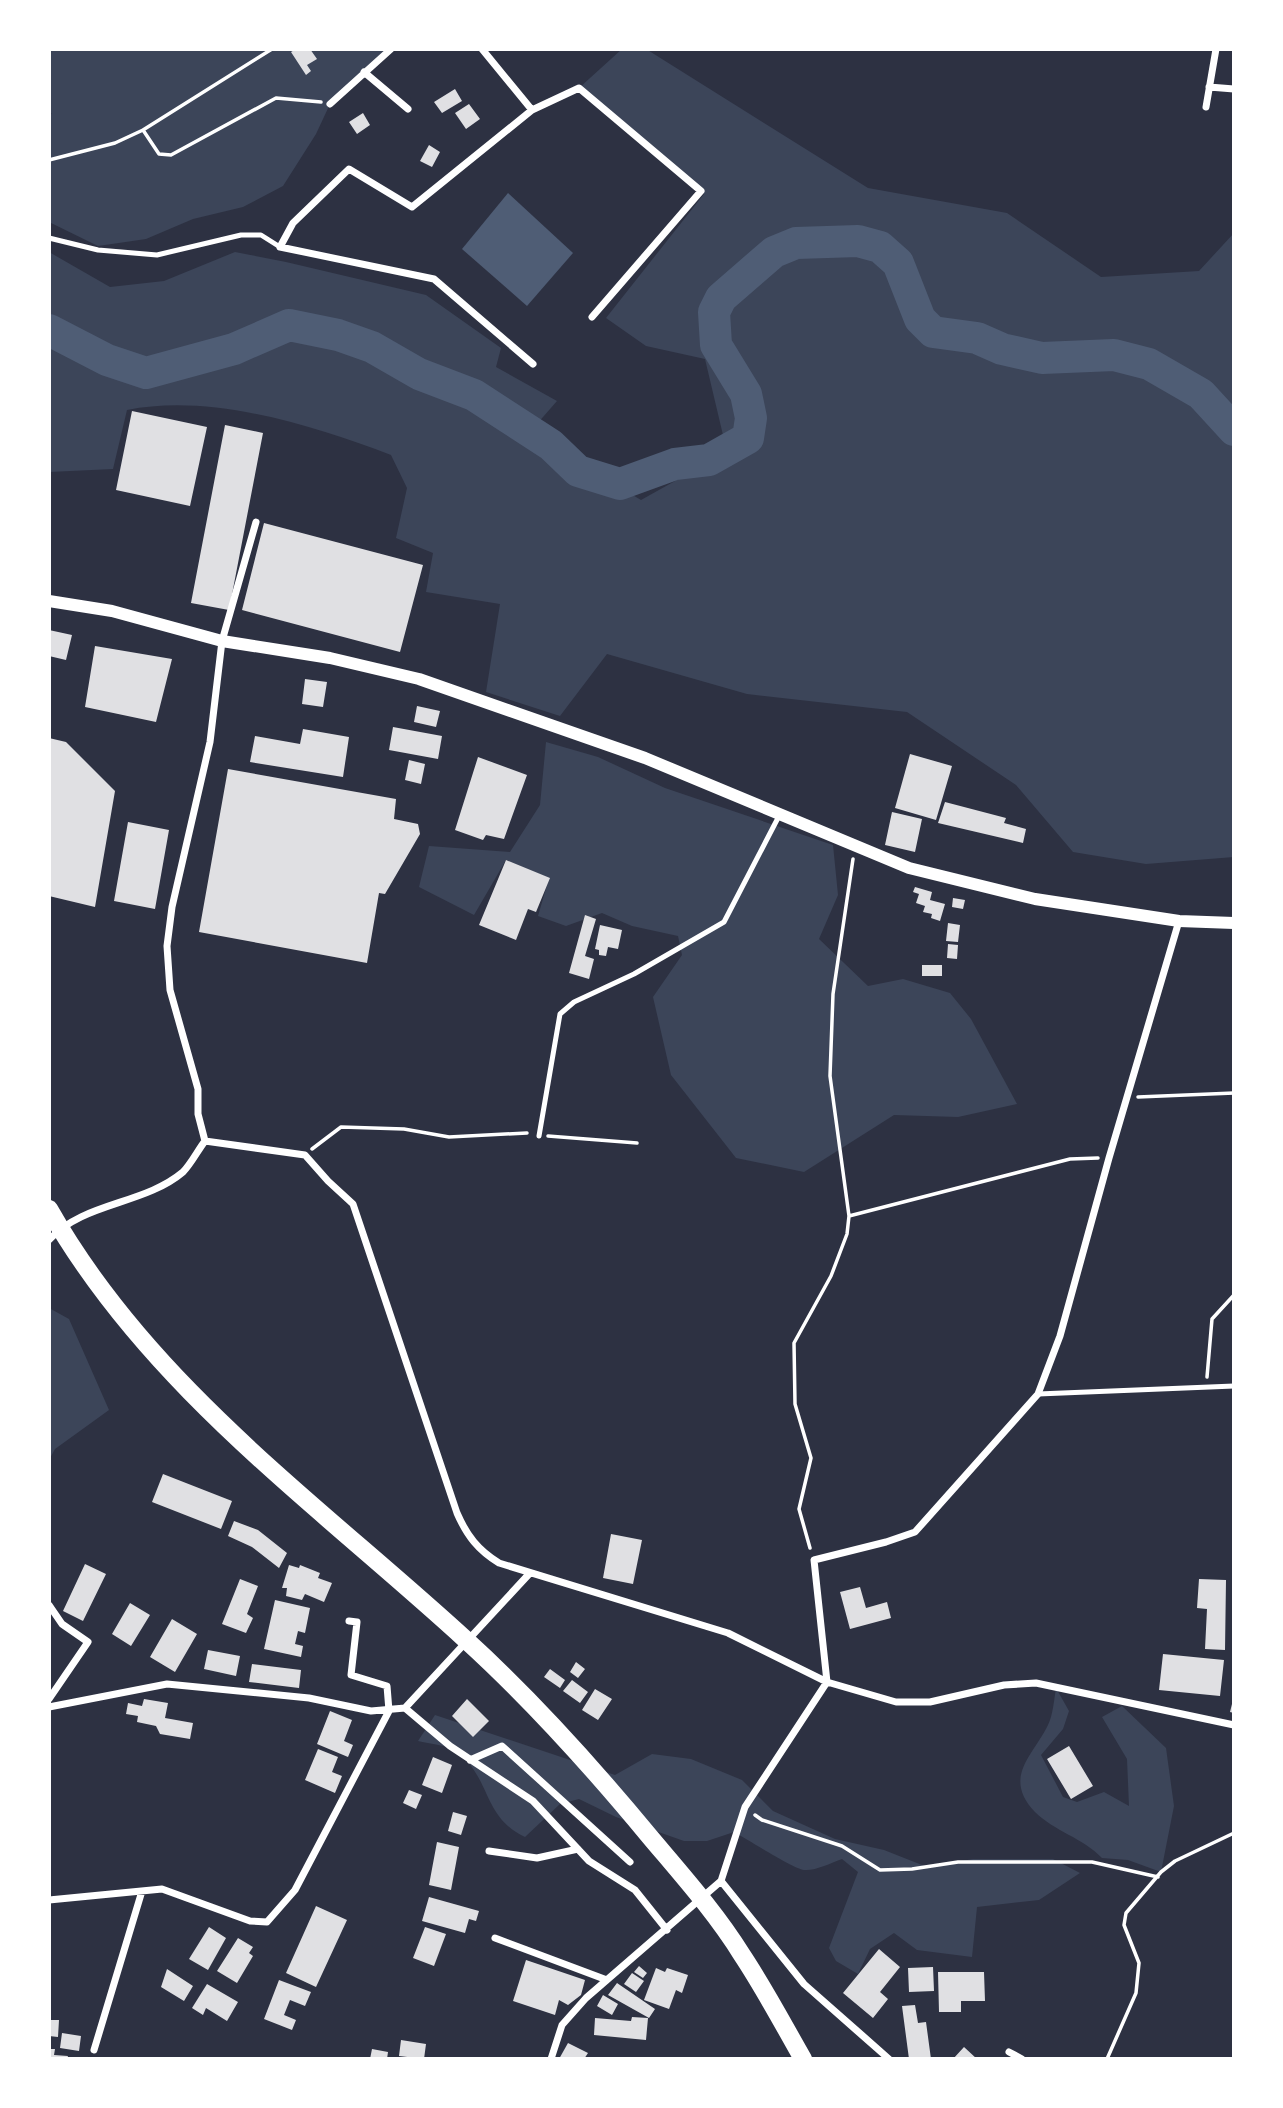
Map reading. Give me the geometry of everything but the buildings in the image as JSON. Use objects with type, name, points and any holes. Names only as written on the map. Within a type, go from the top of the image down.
[{"type":"highway","points":[[49,1209],[54,1234],[168,1368],[245,1447],[468,1641],[580,1752],[702,1900],[742,1954],[803,2059]]},
{"type":"street","points":[[330,104],[391,49]]},
{"type":"street","points":[[482,49],[532,110]]},
{"type":"street","points":[[1206,107],[1216,49]]},
{"type":"street","points":[[364,72],[408,110]]},
{"type":"street","points":[[1209,87],[1234,89]]},
{"type":"street","points":[[533,364],[435,279],[280,247],[293,223],[349,169],[412,207],[532,110],[579,88],[701,191],[592,317]]},
{"type":"street","points":[[54,1234],[138,1196],[183,1172],[205,1141],[198,1114],[198,1089],[170,990],[167,946],[172,907],[210,742],[222,642],[256,522]]},
{"type":"street","points":[[49,601],[112,611],[222,642],[330,658],[419,680],[645,758],[909,868],[989,889],[1179,921],[1234,923]]},
{"type":"street","points":[[551,2059],[562,2025],[607,1980],[722,1881],[745,1807],[827,1682],[814,1560],[915,1532],[1038,1394],[1060,1336],[1126,1098],[1179,921]]},
{"type":"street","points":[[205,1141],[305,1154],[328,1181],[353,1204],[457,1513],[467,1535],[481,1552],[499,1563],[728,1633],[827,1682],[896,1702],[930,1702],[1004,1685],[1036,1683],[1234,1725]]},
{"type":"street","points":[[49,1707],[167,1684],[309,1698],[371,1711],[405,1708],[530,1573]]},
{"type":"street","points":[[49,1605],[62,1624],[88,1642],[49,1699]]},
{"type":"street","points":[[49,1900],[162,1889],[250,1921],[267,1922],[295,1890],[389,1711],[387,1686],[351,1675],[357,1622],[349,1621]]},
{"type":"street","points":[[405,1708],[470,1760],[533,1801],[589,1861],[635,1890],[667,1930]]},
{"type":"street","points":[[470,1760],[502,1745],[630,1861]]},
{"type":"street","points":[[489,1851],[537,1858],[578,1849]]},
{"type":"street","points":[[722,1881],[804,1984],[889,2059]]},
{"type":"street","points":[[94,2050],[142,1891]]},
{"type":"street","points":[[495,1938],[607,1980]]},
{"type":"street","points":[[1009,2052],[1022,2059]]},
{"type":"lane","points":[[49,238],[98,250],[157,255],[241,235],[261,235],[280,247]]},
{"type":"lane","points":[[539,1136],[560,1014],[574,1002],[634,974],[724,922],[779,816]]},
{"type":"lane","points":[[1038,1394],[1234,1385]]},
{"type":"path","points":[[49,160],[115,143],[143,130],[272,49]]},
{"type":"path","points":[[143,130],[159,154],[171,155],[276,98],[330,104]]},
{"type":"path","points":[[814,1560],[799,1509],[811,1458],[795,1404],[794,1343],[831,1276],[847,1234],[849,1216],[830,1076],[833,994],[855,847]]},
{"type":"path","points":[[1126,1098],[1234,1093]]},
{"type":"path","points":[[305,1154],[341,1127],[404,1129],[449,1137],[531,1132],[539,1136],[637,1143]]},
{"type":"path","points":[[849,1216],[1070,1159],[1109,1158]]},
{"type":"path","points":[[1206,1386],[1212,1319],[1234,1296]]},
{"type":"path","points":[[745,1807],[762,1820],[842,1846],[880,1870],[958,1862],[1092,1862],[1158,1877]]},
{"type":"path","points":[[1107,2059],[1136,1993],[1139,1963],[1124,1925],[1126,1913],[1175,1861],[1234,1833]]},
{"type":"shaded area","points":[[49,49],[391,49],[330,104],[316,134],[283,186],[243,207],[193,219],[146,239],[98,246],[49,222],[49,117],[52,113],[49,115]]},
{"type":"shaded area","points":[[622,49],[646,49],[868,188],[1007,213],[1101,277],[1199,271],[1234,233],[1234,857],[1146,864],[1073,852],[1016,785],[907,712],[747,694],[607,654],[560,716],[486,692],[500,604],[426,592],[433,553],[396,538],[407,488],[391,455],[329,433],[226,409],[159,406],[127,410],[113,469],[49,472],[49,252],[110,287],[164,281],[235,252],[426,295],[501,348],[496,367],[557,401],[529,433],[641,500],[727,452],[705,359],[646,346],[606,318],[704,194],[579,88]]},
{"type":"shaded area","points":[[508,193],[573,253],[527,306],[462,249]]},
{"type":"shaded area","points":[[546,742],[598,757],[665,788],[833,845],[838,895],[819,939],[868,986],[903,979],[950,993],[971,1019],[1017,1104],[958,1117],[894,1115],[804,1172],[736,1158],[671,1075],[653,997],[682,955],[678,936],[632,926],[602,913],[566,926],[538,916],[549,878],[506,860],[474,915],[419,887],[429,846],[510,852],[540,805]]},
{"type":"shaded area","points":[[49,1308],[69,1319],[109,1410],[55,1449],[49,1460]]},
{"type":"shaded area","points":[[1056,1688],[1069,1711],[1063,1729],[1041,1755],[1063,1797],[1077,1802],[1104,1792],[1129,1806],[1127,1759],[1102,1717],[1122,1706],[1166,1748],[1174,1806],[1161,1872],[1128,1860],[1102,1858],[1043,1819],[1025,1799],[1021,1777],[1050,1721]]},
{"type":"shaded area","points":[[435,1715],[615,1775],[652,1754],[691,1759],[742,1780],[773,1811],[835,1839],[884,1850],[927,1867],[973,1859],[1053,1859],[1080,1873],[1039,1900],[977,1907],[972,1957],[917,1950],[894,1933],[870,1949],[858,1974],[836,1961],[829,1948],[858,1872],[842,1859],[804,1870],[781,1860],[734,1832],[707,1841],[684,1841],[616,1817],[579,1799],[560,1804],[525,1837],[502,1820],[470,1764],[459,1753],[445,1746],[418,1741]]},
{"type":"waterway","points":[[49,330],[107,360],[146,373],[234,349],[289,325],[338,335],[372,347],[419,374],[474,395],[551,445],[578,471],[620,484],[675,464],[709,460],[748,438],[751,418],[746,394],[716,345],[714,312],[721,298],[774,252],[796,243],[858,241],[880,247],[898,263],[920,319],[933,332],[977,338],[1002,349],[1042,358],[1114,355],[1149,364],[1201,394],[1234,430]]}]
